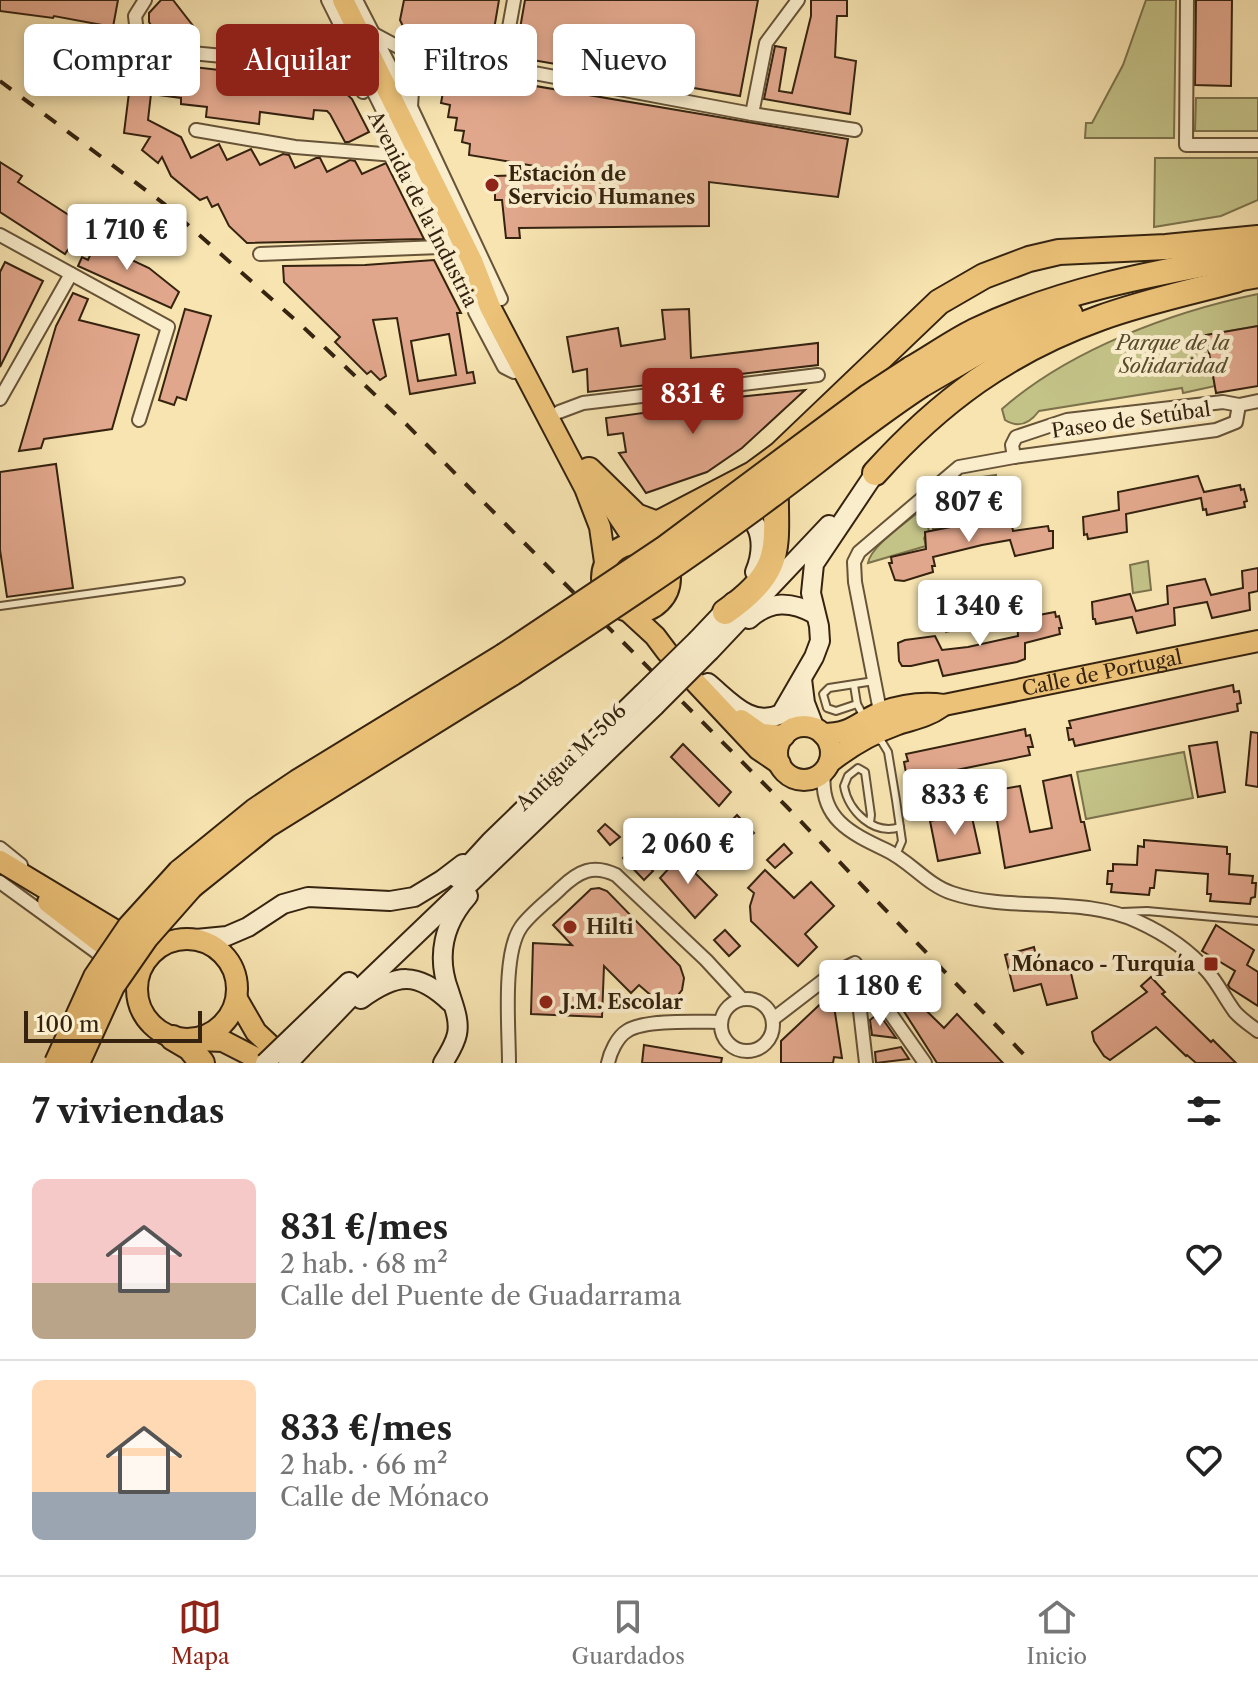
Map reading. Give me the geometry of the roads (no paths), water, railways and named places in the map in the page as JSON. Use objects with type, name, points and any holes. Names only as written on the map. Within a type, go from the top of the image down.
[{"type":"highway","points":[[638,544],[657,524],[753,474],[780,454],[939,302],[984,276],[1029,259],[1059,252],[1196,245],[1258,238]]},
{"type":"highway","points":[[916,377],[973,332],[1048,301],[1117,281],[1258,254]]},
{"type":"highway","points":[[57,1063],[96,977],[130,927],[276,797],[508,664],[868,397],[1080,310],[1148,294],[1247,277]]},
{"type":"highway","points":[[875,473],[912,433],[956,394],[1008,359],[1101,317],[1247,277]]},
{"type":"highway","points":[[725,612],[744,599],[768,572],[776,554],[776,490],[780,454]]},
{"type":"highway","points":[[589,470],[636,516],[657,524]]},
{"type":"highway","points":[[77,1063],[112,986],[186,879]]},
{"type":"highway","points":[[179,1039],[202,1063]]},
{"type":"main road","name":"Avenida de la Industria","points":[[343,0],[472,261]]},
{"type":"main road","points":[[472,261],[501,299],[589,470],[610,507],[638,544]]},
{"type":"main road","points":[[472,261],[490,307],[585,488],[600,527],[605,562]]},
{"type":"main road","points":[[630,613],[652,609],[662,601],[670,578],[662,555],[638,544],[619,548],[605,562],[601,574],[604,592],[610,602],[630,613],[655,636],[758,749],[780,764],[788,775],[800,780],[813,779],[827,767],[830,748],[819,732],[802,727],[770,736],[751,730],[675,646],[664,628],[662,601]]},
{"type":"main road","name":"Calle de Portugal","points":[[819,732],[845,733],[926,702],[944,705],[1258,641]]},
{"type":"main road","name":"Calle de Portugal","points":[[827,767],[870,721]]},
{"type":"main road","points":[[780,764],[778,749],[787,733]]},
{"type":"main road","points":[[0,863],[118,932],[163,944]]},
{"type":"main road","points":[[0,863],[104,945],[137,984]]},
{"type":"main road","points":[[179,1039],[206,1036],[221,1026],[237,999],[232,966],[214,946],[196,939],[163,944],[149,956],[137,984],[138,1002],[145,1018],[157,1030],[179,1039],[223,1041],[265,1063]]},
{"type":"main road","points":[[237,999],[256,1032],[296,1050]]},
{"type":"street","points":[[145,0],[135,16],[137,33],[149,49],[216,55]]},
{"type":"street","name":"Avenida de la Industria","points":[[328,0],[339,24]]},
{"type":"street","name":"Avenida de la Industria","points":[[356,0],[368,24]]},
{"type":"street","points":[[510,24],[514,0]]},
{"type":"street","points":[[752,114],[766,43],[798,0]]},
{"type":"street","points":[[1187,0],[1186,145],[1258,145]]},
{"type":"street","name":"Avenida de la Industria","points":[[379,46],[501,299]]},
{"type":"street","points":[[537,73],[752,114],[855,130]]},
{"type":"street","name":"Avenida de la Industria","points":[[365,96],[504,367],[514,372]]},
{"type":"street","name":"Avenida de la Industria","points":[[375,96],[554,449],[600,527]]},
{"type":"street","points":[[411,107],[412,96]]},
{"type":"street","points":[[196,130],[295,147],[395,155]]},
{"type":"street","points":[[0,235],[168,327],[139,420]]},
{"type":"street","points":[[260,254],[440,247]]},
{"type":"street","points":[[0,399],[71,274]]},
{"type":"street","points":[[559,412],[583,403],[818,375]]},
{"type":"street","name":"Paseo de Setúbal","points":[[1014,457],[1012,445],[1016,437],[1067,420],[1223,402],[1239,405],[1258,401]]},
{"type":"street","name":"Paseo de Setúbal","points":[[870,721],[874,681],[855,582],[854,562],[859,552],[959,467],[1216,430],[1236,422],[1239,405]]},
{"type":"street","points":[[708,683],[753,718],[763,719],[781,714],[820,641],[811,593],[814,564],[875,473]]},
{"type":"street","name":"Antigua M-506","points":[[265,1063],[296,1050],[467,869],[495,849],[649,700],[875,473]]},
{"type":"street","points":[[668,566],[672,534],[685,522],[708,512],[726,509],[742,513],[754,523],[761,538],[762,554],[755,572],[704,645]]},
{"type":"street","points":[[704,645],[775,604],[787,603],[815,614]]},
{"type":"street","points":[[799,684],[819,732]]},
{"type":"street","points":[[787,733],[799,684]]},
{"type":"street","points":[[827,767],[824,796],[831,813],[844,828],[866,842],[896,855],[952,893],[997,902],[1112,912],[1172,938],[1207,971],[1236,1014],[1258,1031]]},
{"type":"street","points":[[0,848],[64,900]]},
{"type":"street","points":[[196,939],[229,935],[248,927],[283,904],[308,897],[390,901],[414,897],[495,849]]},
{"type":"street","points":[[443,1063],[458,1033],[455,1007],[442,960],[446,929],[495,849]]},
{"type":"street","points":[[509,1063],[509,964],[520,929],[574,876],[587,869],[605,870],[616,875],[706,960],[742,999]]},
{"type":"street","points":[[0,882],[137,984]]},
{"type":"street","points":[[773,1019],[829,976],[855,963]]},
{"type":"street","points":[[855,963],[866,1063]]},
{"type":"street","points":[[855,963],[925,1063]]},
{"type":"street","points":[[296,1050],[376,988],[398,980],[416,979],[434,986],[455,1007]]},
{"type":"street","points":[[750,998],[765,1005],[773,1019],[771,1036],[752,1057],[729,1044],[721,1030],[727,1007],[742,999],[750,998]]},
{"type":"street","points":[[608,1063],[611,1052],[627,1031],[656,1023],[721,1022]]},
{"type":"lane","points":[[0,606],[181,581]]},
{"type":"lane","points":[[870,721],[827,708],[823,694],[829,688],[874,681]]},
{"type":"lane","points":[[854,685],[888,752],[902,841],[896,855]]},
{"type":"lane","points":[[870,823],[865,772],[853,769],[844,786],[851,807],[870,823],[892,830],[900,827]]},
{"type":"lane","points":[[1112,912],[1147,911],[1258,921]]},
{"type":"railway","points":[[0,81],[163,203],[301,325],[406,424],[787,807],[1032,1063]]},
{"type":"place","name":"Estación de Servicio Humanes","points":[[492,185]]},
{"type":"place","name":"Hilti","points":[[570,927]]},
{"type":"place","name":"Mónaco - Turquía","points":[[1211,964]]},
{"type":"place","name":"J.M. Escolar","points":[[546,1002]]},
{"type":"park label","name":"Parque de la Solidaridad","points":[[1173,354]]}]
